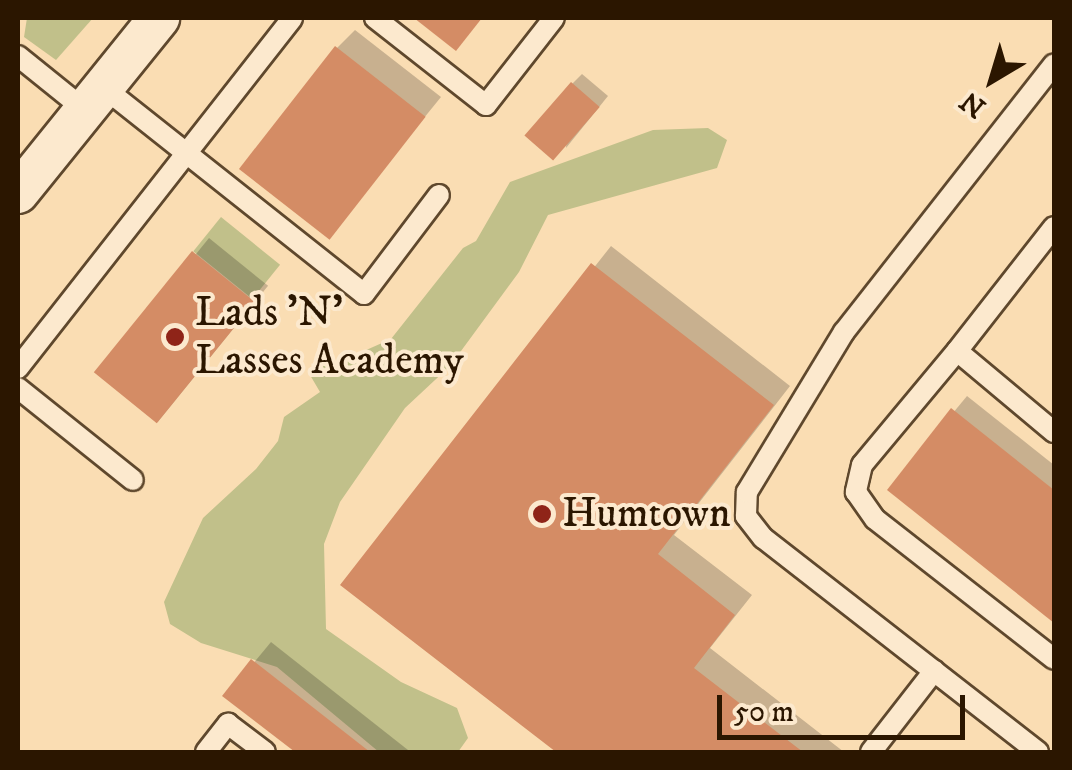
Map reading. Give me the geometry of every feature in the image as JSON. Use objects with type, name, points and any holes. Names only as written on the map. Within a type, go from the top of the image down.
[{"type":"street","points":[[18,193],[159,18]]},
{"type":"lane","points":[[18,368],[292,18]]},
{"type":"lane","points":[[375,18],[486,105],[554,18]]},
{"type":"lane","points":[[18,56],[186,153],[364,294],[439,195]]},
{"type":"lane","points":[[1038,752],[763,538],[746,516],[747,492],[844,332],[1054,64]]},
{"type":"lane","points":[[1054,227],[862,466],[856,492],[875,519],[1054,659]]},
{"type":"lane","points":[[957,352],[1054,432]]},
{"type":"lane","points":[[18,388],[134,480]]},
{"type":"lane","points":[[875,751],[934,672]]},
{"type":"lane","points":[[206,752],[228,724],[265,752]]},
{"type":"shaded area","points":[[27,18],[93,18],[56,60],[24,37]]},
{"type":"shaded area","points":[[708,128],[727,140],[717,168],[548,215],[519,272],[450,366],[405,408],[340,502],[324,544],[326,629],[401,682],[457,708],[468,738],[458,752],[379,752],[277,667],[201,643],[170,624],[164,602],[203,518],[256,469],[278,441],[284,417],[320,392],[310,375],[326,360],[337,363],[391,339],[463,248],[476,241],[510,182],[653,130]]},
{"type":"shaded area","points":[[221,217],[280,265],[252,299],[193,251]]},
{"type":"building","points":[[414,18],[482,18],[456,51]]},
{"type":"building","points":[[335,46],[426,117],[330,240],[239,169]]},
{"type":"building","points":[[571,82],[600,107],[553,161],[524,136]]},
{"type":"building","name":"Lads 'N' Lasses Academy","points":[[192,251],[255,302],[157,423],[94,372]]},
{"type":"building","name":"Humtown","points":[[591,263],[774,405],[658,554],[735,615],[694,668],[803,752],[556,752],[340,585]]},
{"type":"building","points":[[951,408],[1054,490],[1054,623],[887,490]]},
{"type":"building","points":[[251,659],[370,752],[295,752],[222,696]]},
{"type":"place","name":"Lads 'N' Lasses Academy","points":[[175,337]]},
{"type":"place","name":"Humtown","points":[[542,514]]}]
